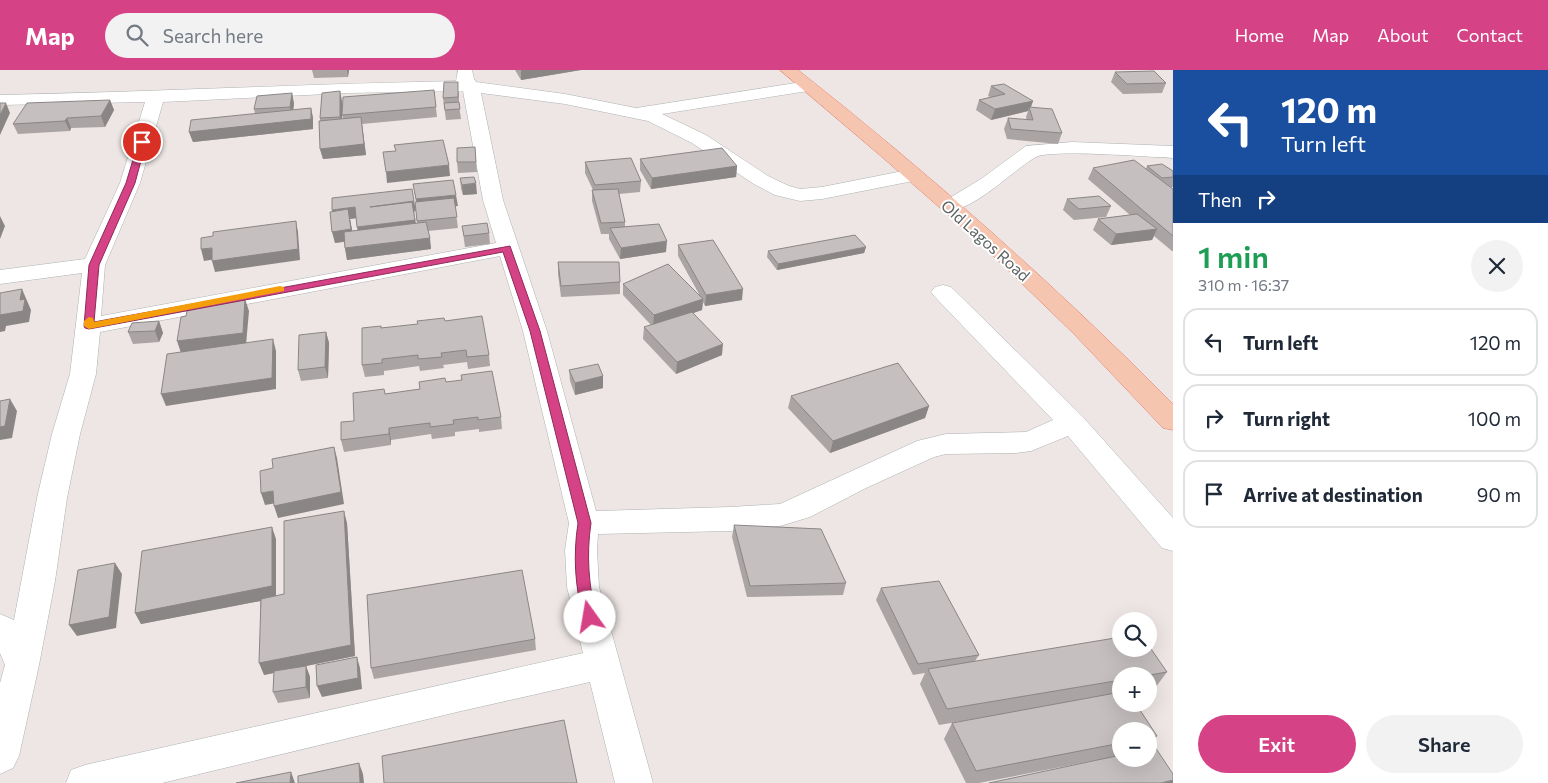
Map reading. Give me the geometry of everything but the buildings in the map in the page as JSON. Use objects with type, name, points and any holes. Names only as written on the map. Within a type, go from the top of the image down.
[{"type":"main road","name":"Old Lagos Road","points":[[788,70],[950,206],[1124,370],[1173,421]]},
{"type":"street","points":[[468,78],[474,110],[482,133],[493,200],[535,331],[584,523],[581,550],[583,587],[634,783]]},
{"type":"street","points":[[0,100],[156,97],[348,88],[468,78],[653,116],[700,139],[761,180],[782,191],[800,195],[822,193],[913,175]]},
{"type":"street","points":[[638,113],[808,86]]},
{"type":"street","points":[[0,756],[22,665],[39,581],[52,498],[66,434],[83,374],[94,265],[130,183],[156,97]]},
{"type":"street","points":[[950,206],[988,183],[1033,150],[1072,148],[1138,149],[1173,152]]},
{"type":"street","points":[[1138,149],[1166,171]]},
{"type":"street","points":[[89,326],[507,248]]},
{"type":"street","points":[[0,278],[94,265]]},
{"type":"street","points":[[943,292],[1072,423],[1173,539]]},
{"type":"street","points":[[584,523],[730,519],[780,515],[799,509],[856,480],[927,448],[946,444],[1030,441],[1072,423]]},
{"type":"street","points":[[0,628],[12,637],[22,665]]},
{"type":"street","points":[[85,783],[448,698],[604,664]]},
{"type":"slow traffic","points":[[89,321],[89,326],[280,289]]},
{"type":"route","points":[[142,142],[130,183],[94,265],[89,326],[507,248],[535,331],[584,523],[581,550],[583,587],[590,617]]}]
